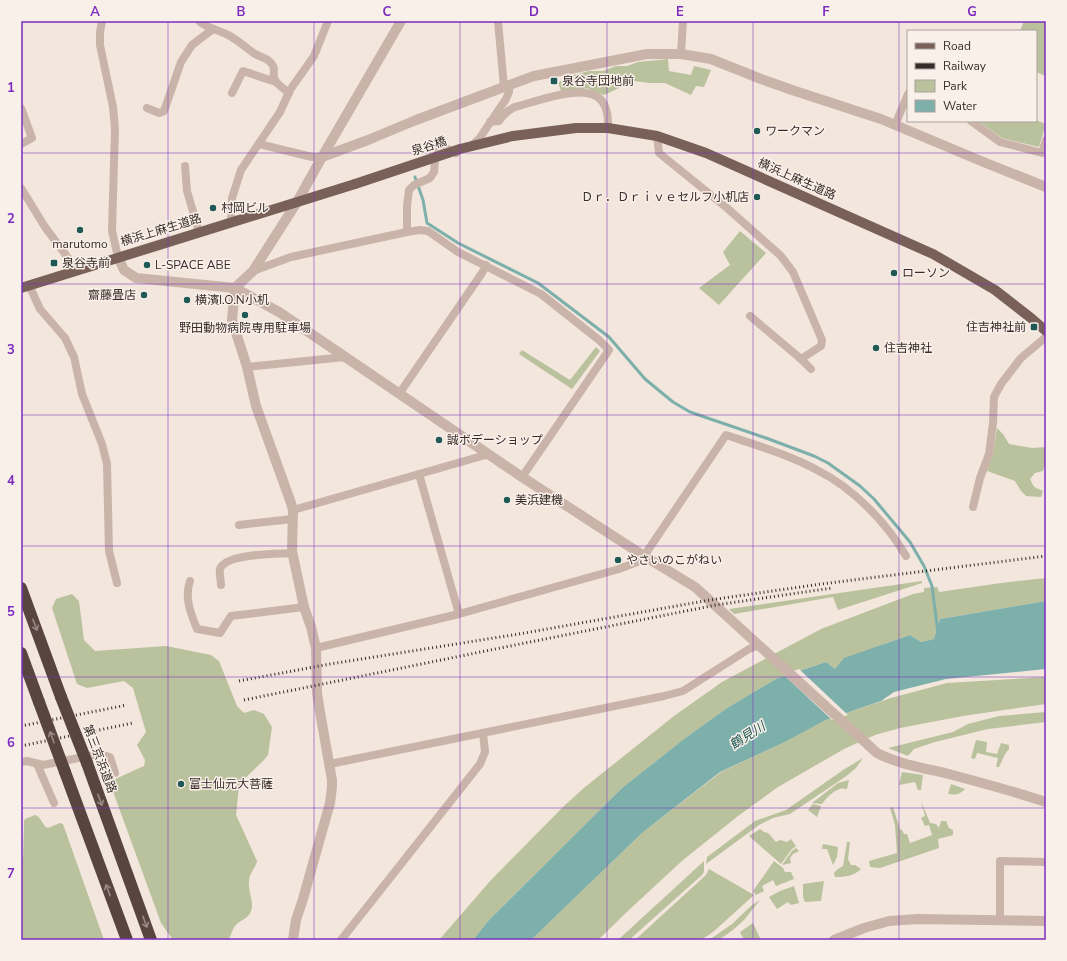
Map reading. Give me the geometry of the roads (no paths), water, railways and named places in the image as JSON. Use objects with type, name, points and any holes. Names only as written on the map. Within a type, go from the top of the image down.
[{"type":"highway","name":"第三京浜道路","points":[[21,588],[87,763],[151,940]]},
{"type":"highway","points":[[21,653],[127,940]]},
{"type":"main road","name":"横浜上麻生道路","points":[[513,136],[576,128],[608,128],[657,136],[706,152],[932,254],[994,290],[1046,331]]},
{"type":"main road","name":"泉谷橋","points":[[355,184],[460,149],[513,136]]},
{"type":"main road","name":"横浜上麻生道路","points":[[25,287],[355,184]]},
{"type":"street","points":[[102,21],[100,45],[113,107],[115,129],[112,231],[118,257],[124,270],[136,278],[235,288],[279,312],[522,476],[644,556],[695,587],[878,753],[886,757],[1046,802]]},
{"type":"street","points":[[199,21],[213,29],[229,35],[253,53],[270,61],[275,68],[276,82]]},
{"type":"street","points":[[231,222],[232,198],[241,170],[280,112],[289,93],[314,56],[328,21]]},
{"type":"street","points":[[293,940],[296,920],[330,803],[332,787],[330,764],[317,693],[316,648],[304,607],[292,553],[293,514],[291,503],[259,413],[247,367],[232,320],[235,288],[253,271],[297,202],[322,156],[401,21]]},
{"type":"street","points":[[407,232],[407,206],[409,190],[418,183],[430,178],[434,172],[435,161],[439,149],[445,148],[457,153],[468,150],[479,139],[506,99],[508,92],[498,21]]},
{"type":"street","points":[[681,54],[683,21]]},
{"type":"street","points":[[147,108],[159,113],[164,111],[181,62],[192,45],[213,29]]},
{"type":"street","points":[[259,144],[312,157],[322,156],[368,140],[416,120],[534,76],[647,54],[681,54],[711,59],[761,79],[895,124],[1046,187]]},
{"type":"street","points":[[232,93],[242,71],[276,82],[289,93]]},
{"type":"street","points":[[490,122],[499,121],[502,116],[516,107],[574,92],[595,95],[602,100],[608,116],[608,128]]},
{"type":"street","points":[[895,124],[907,96]]},
{"type":"street","points":[[21,108],[32,138],[21,144]]},
{"type":"street","points":[[972,122],[1000,142],[1042,153],[1046,140]]},
{"type":"street","points":[[657,136],[659,153],[727,208],[781,256],[793,272],[822,340],[822,346],[801,359]]},
{"type":"street","points":[[185,166],[187,191],[199,232]]},
{"type":"street","points":[[21,188],[45,227],[77,270]]},
{"type":"street","points":[[253,271],[291,257],[420,230],[428,232],[458,252],[541,294],[599,340],[609,350],[522,476]]},
{"type":"street","points":[[399,394],[486,266]]},
{"type":"street","points":[[25,287],[40,309],[65,338],[74,357],[82,394],[102,444],[107,464],[109,551],[117,583]]},
{"type":"street","points":[[750,316],[811,369]]},
{"type":"street","points":[[973,507],[980,478],[989,454],[993,423],[994,397],[1001,384],[1022,358],[1046,337]]},
{"type":"street","points":[[247,367],[345,357]]},
{"type":"street","points":[[316,648],[459,614],[618,569],[637,562],[644,556],[726,435],[773,451],[832,478],[865,504],[899,545],[906,556]]},
{"type":"street","points":[[239,525],[293,514],[419,474],[489,454]]},
{"type":"street","points":[[419,474],[459,614]]},
{"type":"street","points":[[221,585],[220,570],[224,563],[238,558],[255,555],[292,553]]},
{"type":"street","points":[[190,581],[187,589],[189,606],[197,629],[220,633],[231,616],[304,607]]},
{"type":"street","points":[[330,764],[683,691],[749,649],[762,648]]},
{"type":"street","points":[[341,940],[480,764],[485,752],[483,733]]},
{"type":"street","points":[[21,762],[27,761],[43,765],[99,754],[110,757],[115,773]]},
{"type":"street","points":[[37,764],[54,803]]},
{"type":"street","points":[[1000,920],[1000,861],[1046,862]]},
{"type":"street","points":[[834,940],[864,928],[889,921],[918,919],[1046,921]]},
{"type":"water","name":"鶴見川","points":[[1046,601],[1046,669],[946,679],[894,692],[881,701],[826,720],[785,742],[720,772],[642,833],[531,940],[473,940],[489,920],[622,788],[684,739],[727,708],[776,679],[826,662],[835,669],[844,658],[910,635],[921,642],[934,639],[940,619]]},
{"type":"waterway","points":[[415,177],[423,200],[427,223],[458,243],[538,283],[609,337],[645,379],[673,402],[690,412],[814,456],[828,463],[860,486],[874,499],[910,542],[924,566],[932,586],[938,633]]},
{"type":"railway","points":[[239,681],[330,664],[519,634],[710,600],[821,584],[1046,556]]},
{"type":"railway","points":[[244,700],[716,605],[832,588]]},
{"type":"railway","points":[[21,726],[127,705]]},
{"type":"railway","points":[[21,746],[133,723]]},
{"type":"place","name":"泉谷寺団地前","points":[[554,81]]},
{"type":"place","name":"ワークマン","points":[[757,131]]},
{"type":"place","name":"Ｄｒ．Ｄｒｉｖｅセルフ小机店","points":[[757,197]]},
{"type":"place","name":"村岡ビル","points":[[213,208]]},
{"type":"place","name":"marutomo","points":[[80,230]]},
{"type":"place","name":"泉谷寺前","points":[[54,263]]},
{"type":"place","name":"L-SPACE ABE","points":[[147,265]]},
{"type":"place","name":"ローソン","points":[[894,273]]},
{"type":"place","name":"齋藤畳店","points":[[144,295]]},
{"type":"place","name":"横濱I.O.N小机","points":[[187,300]]},
{"type":"place","name":"野田動物病院専用駐車場","points":[[245,315]]},
{"type":"place","name":"住吉神社前","points":[[1034,327]]},
{"type":"place","name":"住吉神社","points":[[876,348]]},
{"type":"place","name":"誠ボデーショップ","points":[[439,440]]},
{"type":"place","name":"美浜建機","points":[[507,500]]},
{"type":"place","name":"やさいのこがねい","points":[[618,560]]},
{"type":"place","name":"富士仙元大菩薩","points":[[181,784]]}]
